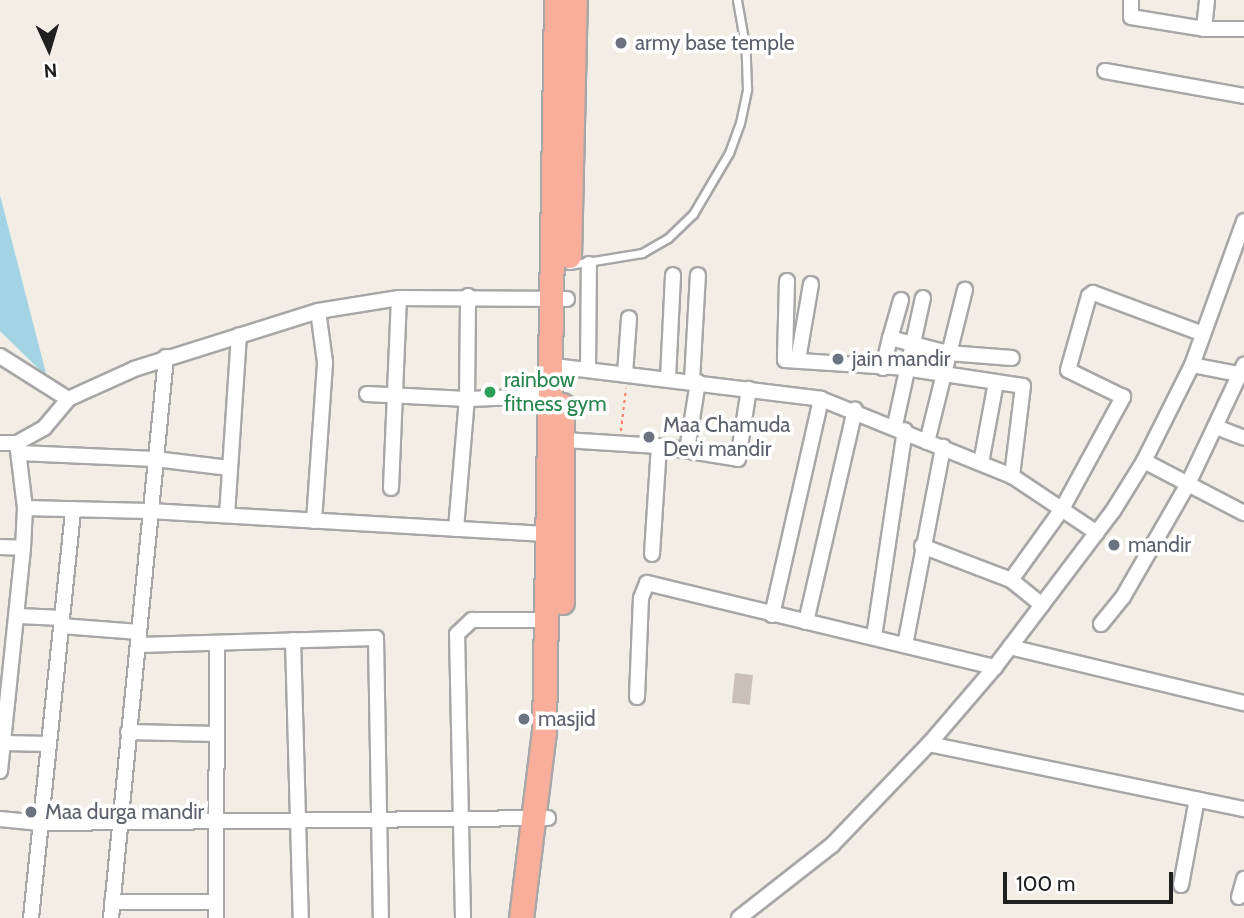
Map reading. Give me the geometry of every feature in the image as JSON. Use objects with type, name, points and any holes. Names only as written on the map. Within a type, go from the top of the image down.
[{"type":"highway","points":[[521,918],[541,818],[559,683],[564,440],[559,299],[556,0]]},
{"type":"highway","points":[[537,918],[547,620],[549,396],[559,299],[579,265],[575,0]]},
{"type":"street","points":[[1131,0],[1131,17],[1205,29],[1244,29]]},
{"type":"street","points":[[1205,29],[1207,0]]},
{"type":"street","points":[[1105,71],[1244,96]]},
{"type":"street","points":[[739,918],[832,845],[929,744],[995,667],[1097,533],[1144,461],[1192,365],[1239,253],[1244,221]]},
{"type":"street","points":[[579,265],[588,369]]},
{"type":"street","points":[[668,378],[673,275]]},
{"type":"street","points":[[687,450],[695,381],[698,275]]},
{"type":"street","points":[[787,281],[783,357],[904,368],[942,377],[996,382],[1024,389],[1012,476]]},
{"type":"street","points":[[798,360],[811,284]]},
{"type":"street","points":[[927,442],[965,290]]},
{"type":"street","points":[[1012,580],[1062,509],[1123,395],[1068,372],[1089,296],[1093,293],[1203,334]]},
{"type":"street","points":[[18,448],[44,428],[68,399],[166,357],[318,311],[399,298],[468,296],[559,299]]},
{"type":"street","points":[[456,529],[467,399],[468,296]]},
{"type":"street","points":[[391,488],[399,298]]},
{"type":"street","points":[[874,638],[900,428],[904,368],[923,298]]},
{"type":"street","points":[[883,368],[901,300]]},
{"type":"street","points":[[314,521],[326,362],[318,311]]},
{"type":"street","points":[[626,374],[629,318]]},
{"type":"street","points":[[227,515],[239,335]]},
{"type":"street","points":[[890,338],[948,353],[1012,358]]},
{"type":"street","points":[[0,356],[68,399]]},
{"type":"street","points":[[111,918],[117,822],[139,638],[148,510],[166,357]]},
{"type":"street","points":[[1101,624],[1123,597],[1188,484],[1243,371],[1192,365]]},
{"type":"street","points":[[562,367],[695,381],[821,399],[900,428],[927,442],[1012,476],[1097,533]]},
{"type":"street","points":[[981,463],[996,382]]},
{"type":"street","points":[[564,440],[659,446],[738,459],[750,389]]},
{"type":"street","points":[[367,394],[467,399],[549,396]]},
{"type":"street","points":[[772,615],[821,399]]},
{"type":"street","points":[[806,622],[855,410]]},
{"type":"street","points":[[1216,427],[1244,438]]},
{"type":"street","points":[[0,443],[18,448],[229,468]]},
{"type":"street","points":[[652,554],[659,446]]},
{"type":"street","points":[[905,645],[943,447]]},
{"type":"street","points":[[0,771],[19,616],[23,548],[25,508],[18,448]]},
{"type":"street","points":[[1144,461],[1244,513]]},
{"type":"street","points":[[25,508],[148,510],[547,534]]},
{"type":"street","points":[[31,918],[74,509]]},
{"type":"street","points":[[922,546],[1012,580],[1042,605]]},
{"type":"street","points":[[0,547],[23,548]]},
{"type":"street","points":[[637,697],[644,584],[995,667]]},
{"type":"street","points":[[19,616],[139,638],[217,643],[377,640],[381,918]]},
{"type":"street","points":[[463,918],[457,634],[472,620],[547,620]]},
{"type":"street","points":[[293,640],[302,918]]},
{"type":"street","points":[[216,918],[217,643]]},
{"type":"street","points":[[1010,647],[1243,699]]},
{"type":"street","points":[[128,732],[217,734]]},
{"type":"street","points":[[4,743],[49,744]]},
{"type":"street","points":[[929,744],[1244,809]]},
{"type":"street","points":[[1181,885],[1197,799]]},
{"type":"street","points":[[0,819],[40,823],[379,817],[541,818]]},
{"type":"street","points":[[1239,897],[1244,879]]},
{"type":"street","points":[[112,902],[216,902]]},
{"type":"lane","points":[[579,265],[642,253],[668,239],[693,214],[729,153],[747,89],[737,0]]},
{"type":"path","points":[[619,442],[626,374]]},
{"type":"water","points":[[0,195],[33,323],[47,377],[0,331]]},
{"type":"building","points":[[735,673],[753,675],[750,705],[732,703]]},
{"type":"place","name":"army base temple","points":[[621,43]]},
{"type":"place","name":"jain mandir","points":[[838,359]]},
{"type":"place","name":"rainbow fitness gym","points":[[490,392]]},
{"type":"place","name":"Maa Chamuda Devi mandir","points":[[649,437]]},
{"type":"place","name":"mandir","points":[[1114,545]]},
{"type":"place","name":"masjid","points":[[524,719]]},
{"type":"place","name":"Maa durga mandir","points":[[31,812]]}]
